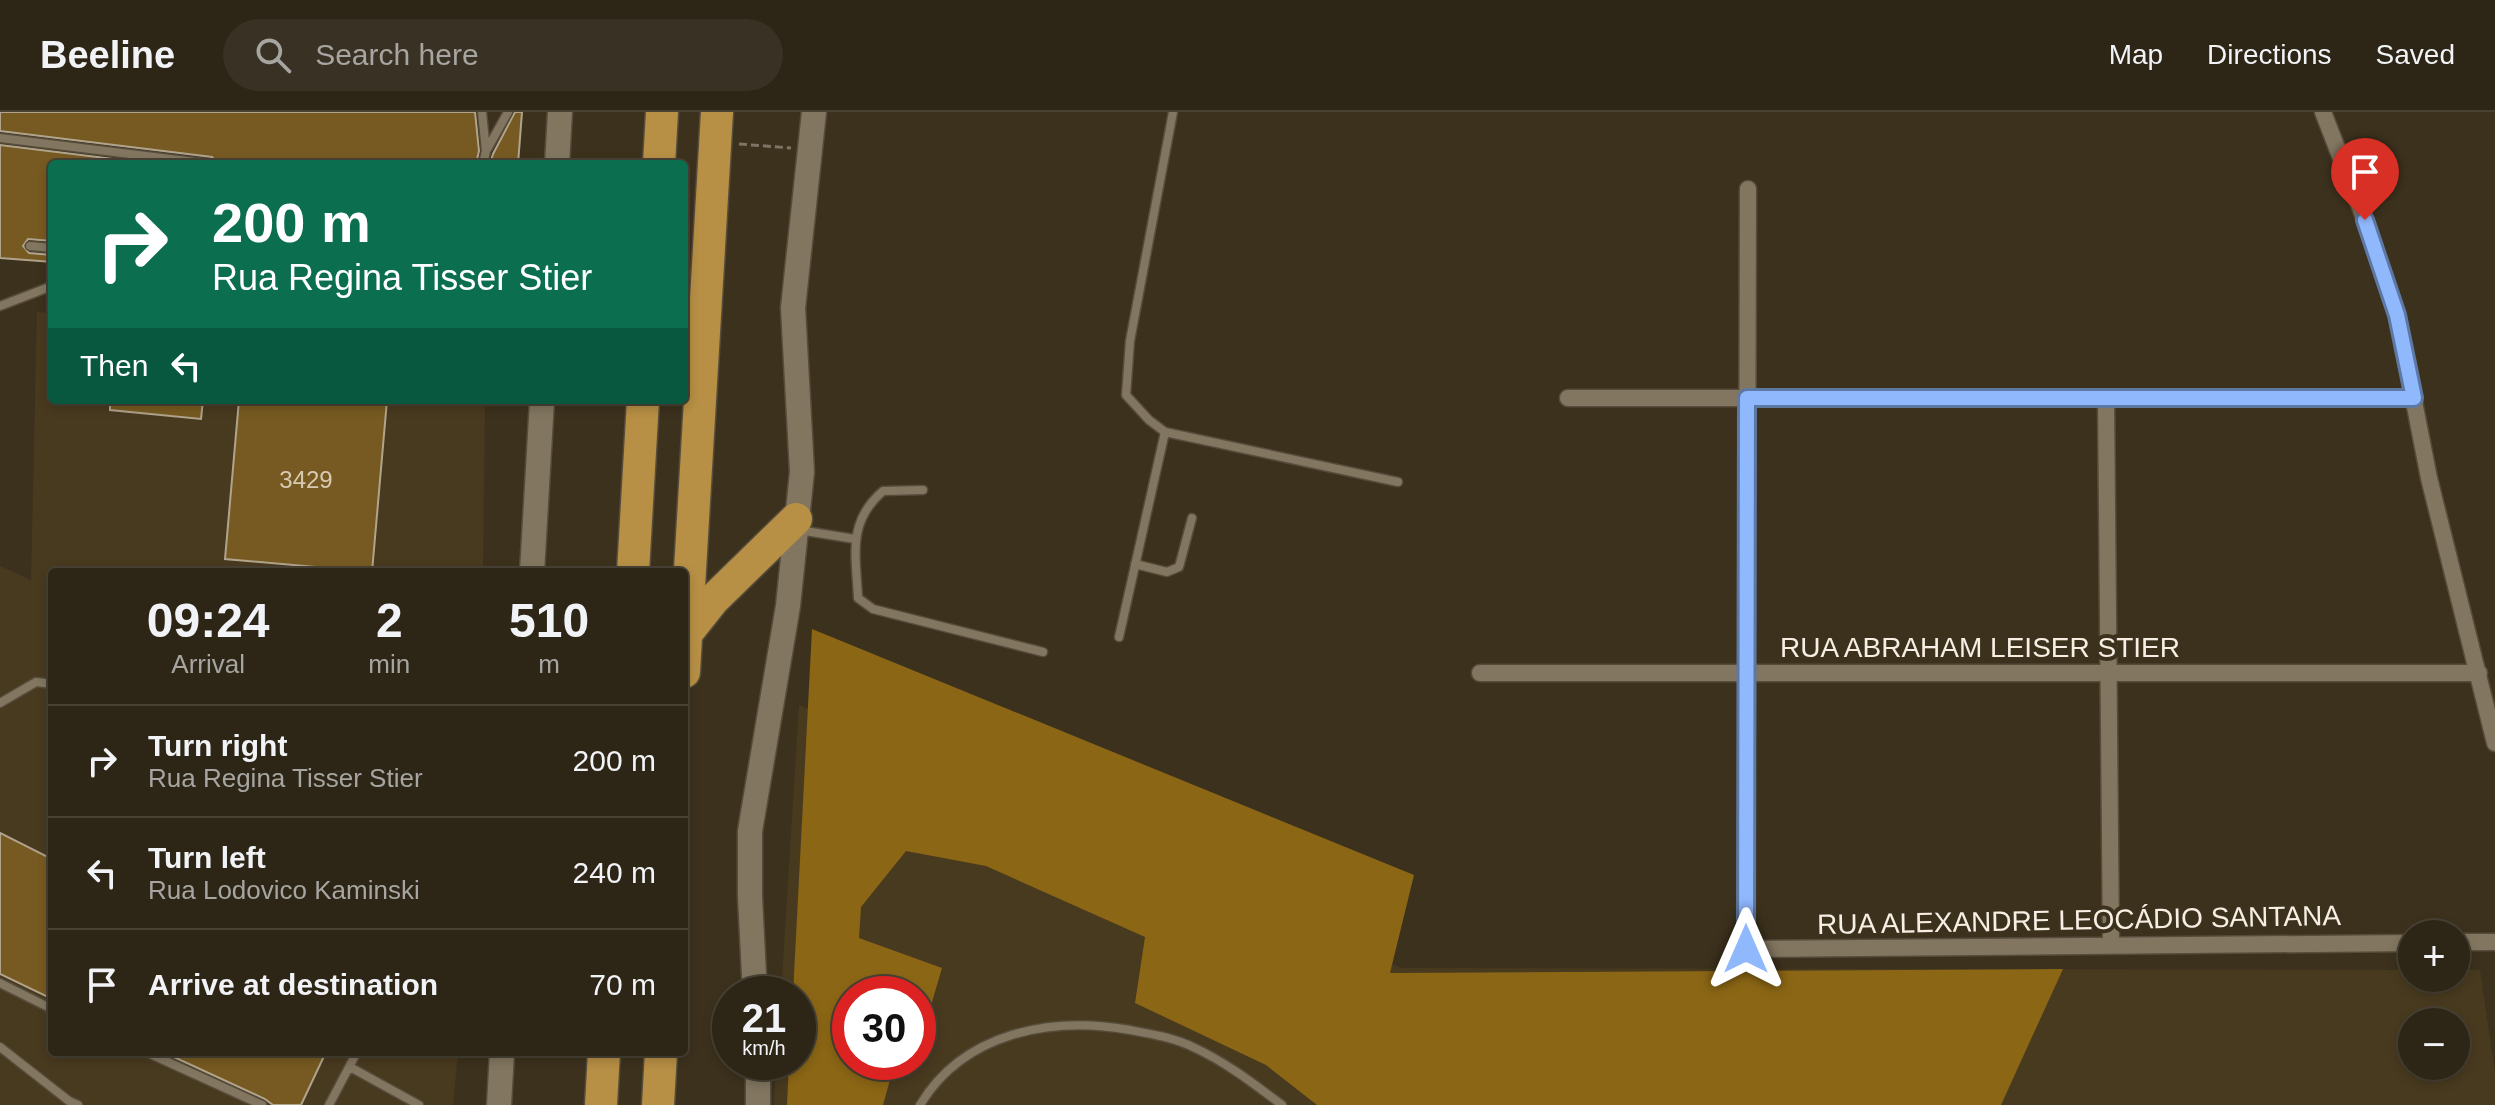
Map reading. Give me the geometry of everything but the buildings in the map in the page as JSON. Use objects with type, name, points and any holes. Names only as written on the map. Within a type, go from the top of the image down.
[{"type":"highway","points":[[659,160],[662,112]]},
{"type":"highway","points":[[688,600],[716,127]]},
{"type":"highway","points":[[633,568],[643,404]]},
{"type":"highway","points":[[688,631],[713,600],[795,524]]},
{"type":"highway","points":[[601,1105],[604,1056]]},
{"type":"highway","points":[[658,1105],[661,1056]]},
{"type":"street","points":[[557,160],[560,112]]},
{"type":"street","points":[[754,976],[750,831],[788,606],[802,472],[793,308],[814,112]]},
{"type":"street","points":[[2323,112],[2384,273],[2406,355],[2429,478],[2495,743]]},
{"type":"street","points":[[1746,673],[1748,189]]},
{"type":"street","points":[[1568,398],[2414,398]]},
{"type":"street","points":[[2106,398],[2111,945]]},
{"type":"street","points":[[532,568],[542,404]]},
{"type":"street","name":"RUA ABRAHAM LEISER STIER","points":[[1480,673],[2479,673]]},
{"type":"street","name":"RUA ALEXANDRE LEOCÁDIO SANTANA","points":[[1746,673],[1746,949],[2398,943]]},
{"type":"street","points":[[2470,942],[2495,942]]},
{"type":"street","points":[[499,1105],[502,1056]]},
{"type":"street","points":[[758,1080],[758,1105]]},
{"type":"lane","points":[[482,112],[486,151]]},
{"type":"lane","points":[[484,160],[508,112]]},
{"type":"lane","points":[[1173,112],[1130,341],[1126,395],[1165,432],[1398,482]]},
{"type":"lane","points":[[0,138],[179,160]]},
{"type":"lane","points":[[30,246],[48,248]]},
{"type":"lane","points":[[0,306],[48,288]]},
{"type":"lane","points":[[1119,637],[1165,432]]},
{"type":"lane","points":[[923,490],[883,491],[866,506],[855,539],[858,598],[873,609],[1043,652]]},
{"type":"lane","points":[[1135,564],[1167,572],[1179,567],[1192,518]]},
{"type":"lane","points":[[795,524],[855,539]]},
{"type":"lane","points":[[0,703],[36,682],[48,684]]},
{"type":"lane","points":[[0,983],[48,1007]]},
{"type":"lane","points":[[920,1105],[931,1088],[963,1057],[1006,1035],[1045,1026],[1102,1025],[1153,1034],[1193,1046],[1230,1066],[1282,1105]]},
{"type":"lane","points":[[0,1047],[78,1105]]},
{"type":"lane","points":[[155,1056],[262,1105]]},
{"type":"lane","points":[[329,1105],[355,1056]]},
{"type":"lane","points":[[350,1067],[419,1105]]},
{"type":"path","points":[[716,127],[811,149]]},
{"type":"shaded area","points":[[37,312],[48,313],[48,404],[485,404],[483,568],[48,568],[48,1056],[458,1056],[453,1105],[0,1105],[0,566],[31,580]]},
{"type":"shaded area","points":[[812,629],[1414,875],[1390,973],[2063,969],[2001,1105],[1317,1105],[1266,1065],[1135,1003],[1145,937],[986,866],[906,851],[861,907],[859,938],[942,968],[936,988],[936,976],[832,976],[832,1080],[890,1080],[883,1105],[787,1105],[788,1080],[816,1080],[816,976],[794,976]]},
{"type":"shaded area","points":[[799,705],[1401,968],[2398,970],[2398,992],[2470,992],[2470,970],[2480,970],[2495,1072],[2495,1105],[774,1105],[775,1080],[816,1080],[816,976],[782,976]]},
{"type":"route","points":[[1746,949],[1747,398],[2414,398],[2397,315],[2365,220]]}]
